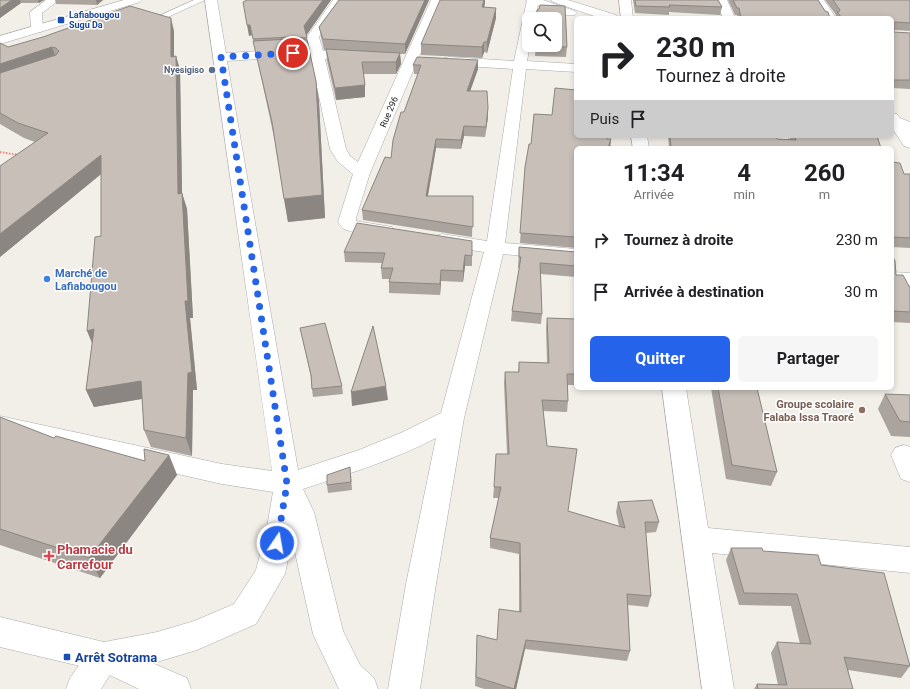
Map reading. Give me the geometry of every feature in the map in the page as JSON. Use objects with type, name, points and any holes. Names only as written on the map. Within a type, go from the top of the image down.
[{"type":"street","points":[[37,29],[36,12],[52,0]]},
{"type":"street","points":[[1,39],[136,0]]},
{"type":"street","points":[[211,0],[287,484],[300,512],[328,634],[349,676],[362,689]]},
{"type":"street","points":[[339,0],[313,37],[338,149],[344,159],[362,173]]},
{"type":"street","name":"Rue 296","points":[[404,234],[350,225],[347,222],[347,218],[362,173],[437,0]]},
{"type":"street","points":[[404,689],[421,584],[452,418],[495,248],[520,65],[532,0],[579,16]]},
{"type":"street","points":[[557,0],[606,16]]},
{"type":"street","points":[[625,0],[627,16]]},
{"type":"street","points":[[721,0],[728,16]]},
{"type":"street","points":[[818,0],[829,16]]},
{"type":"street","points":[[221,57],[293,53],[372,58]]},
{"type":"street","points":[[396,59],[574,68]]},
{"type":"street","points":[[894,117],[910,116]]},
{"type":"street","points":[[894,118],[910,127]]},
{"type":"street","points":[[894,119],[910,143]]},
{"type":"street","points":[[427,237],[495,248],[574,255]]},
{"type":"street","points":[[894,278],[910,279]]},
{"type":"street","points":[[674,390],[718,689]]},
{"type":"street","points":[[0,426],[222,474],[287,484],[368,457],[412,439],[452,418]]},
{"type":"street","points":[[82,689],[104,657],[157,647],[197,635],[245,614],[270,574],[281,527],[287,484]]},
{"type":"street","points":[[696,539],[910,560]]},
{"type":"street","points":[[0,632],[104,657],[175,689]]},
{"type":"lane","points":[[165,15],[201,0]]},
{"type":"path","points":[[0,152],[22,155]]},
{"type":"building","points":[[0,0],[12,0],[0,8]]},
{"type":"building","points":[[247,0],[323,0],[304,26],[307,38],[291,37],[253,39],[250,25],[247,25],[243,2]]},
{"type":"building","points":[[339,0],[425,0],[405,44],[323,39],[319,27]]},
{"type":"building","points":[[440,0],[484,0],[482,7],[496,8],[487,42],[484,42],[482,47],[421,44]]},
{"type":"building","points":[[635,0],[718,0],[722,7],[669,5],[670,7],[636,6]]},
{"type":"building","points":[[733,0],[818,0],[825,11],[828,12],[829,16],[741,16],[739,8],[737,8]]},
{"type":"building","points":[[833,0],[910,0],[910,23],[894,22],[894,16],[840,16],[837,12],[840,10]]},
{"type":"building","points":[[540,5],[565,6],[567,47],[562,47],[562,12],[537,12]]},
{"type":"building","points":[[130,6],[171,18],[171,57],[176,56],[178,194],[182,193],[188,301],[185,301],[192,372],[188,373],[186,438],[144,430],[141,381],[86,390],[94,329],[87,331],[95,237],[101,236],[101,155],[0,234],[0,166],[48,133],[18,123],[0,113],[0,73],[56,55],[59,51],[52,47],[0,64],[0,43],[8,47],[43,37]]},
{"type":"building","points":[[894,32],[910,33],[910,80],[894,80]]},
{"type":"building","points":[[290,39],[307,40],[316,81],[322,195],[284,199],[272,122],[253,41]]},
{"type":"building","points":[[326,49],[400,53],[396,62],[362,62],[365,85],[335,88]]},
{"type":"building","points":[[417,57],[478,60],[467,91],[487,91],[488,108],[486,127],[464,126],[461,140],[436,139],[426,196],[473,196],[473,227],[362,210],[385,157],[391,158],[393,140],[401,112],[404,112],[421,65],[413,65]]},
{"type":"building","points":[[555,88],[574,90],[574,138],[611,139],[609,146],[574,146],[574,237],[520,233],[525,167],[529,144],[531,144],[534,114],[552,115]]},
{"type":"building","points":[[670,138],[777,138],[796,140],[796,138],[878,138],[880,146],[671,146]]},
{"type":"building","points":[[894,162],[900,163],[904,174],[910,174],[910,238],[894,237]]},
{"type":"building","points":[[357,223],[472,241],[472,256],[465,255],[463,271],[441,270],[440,284],[389,282],[393,268],[381,268],[385,253],[344,252]]},
{"type":"building","points":[[519,247],[574,252],[574,266],[540,263],[542,314],[512,311],[521,257],[519,257]]},
{"type":"building","points":[[894,259],[896,275],[903,275],[910,288],[910,312],[894,311]]},
{"type":"building","points":[[547,318],[574,319],[574,374],[567,374],[568,401],[542,400],[547,446],[577,449],[568,511],[625,528],[618,502],[652,500],[659,522],[645,522],[651,596],[627,594],[630,651],[526,640],[514,689],[476,677],[477,635],[497,640],[499,609],[521,612],[520,543],[490,538],[501,487],[494,487],[496,454],[509,454],[505,372],[519,372],[519,362],[549,363]]},
{"type":"building","points":[[325,323],[342,386],[312,389],[311,375],[300,328]]},
{"type":"building","points":[[373,326],[386,386],[351,392]]},
{"type":"building","points":[[718,390],[757,390],[777,472],[732,465]]},
{"type":"building","points":[[885,394],[910,395],[910,422],[900,421]]},
{"type":"building","points":[[0,417],[54,438],[56,436],[145,461],[144,449],[169,455],[89,558],[0,529]]},
{"type":"building","points":[[350,467],[351,482],[327,485],[327,475]]},
{"type":"building","points":[[731,548],[762,548],[763,551],[818,555],[821,565],[884,573],[910,666],[844,657],[853,689],[758,689],[757,684],[787,685],[777,642],[811,644],[797,594],[744,593]]},
{"type":"place","name":"Lafiabougou Sugu Da","points":[[61,20]]},
{"type":"place","name":"Nyesigiso","points":[[212,70]]},
{"type":"place","name":"Marché de Lafiabougou","points":[[47,279]]},
{"type":"place","name":"Groupe scolaire Falaba Issa Traoré","points":[[862,410]]},
{"type":"place","name":"Phamacie du Carrefour","points":[[49,556]]},
{"type":"place","name":"Arrêt Sotrama","points":[[67,657]]},
{"type":"route","points":[[277,543],[281,527],[287,484],[221,57],[293,53]]}]
